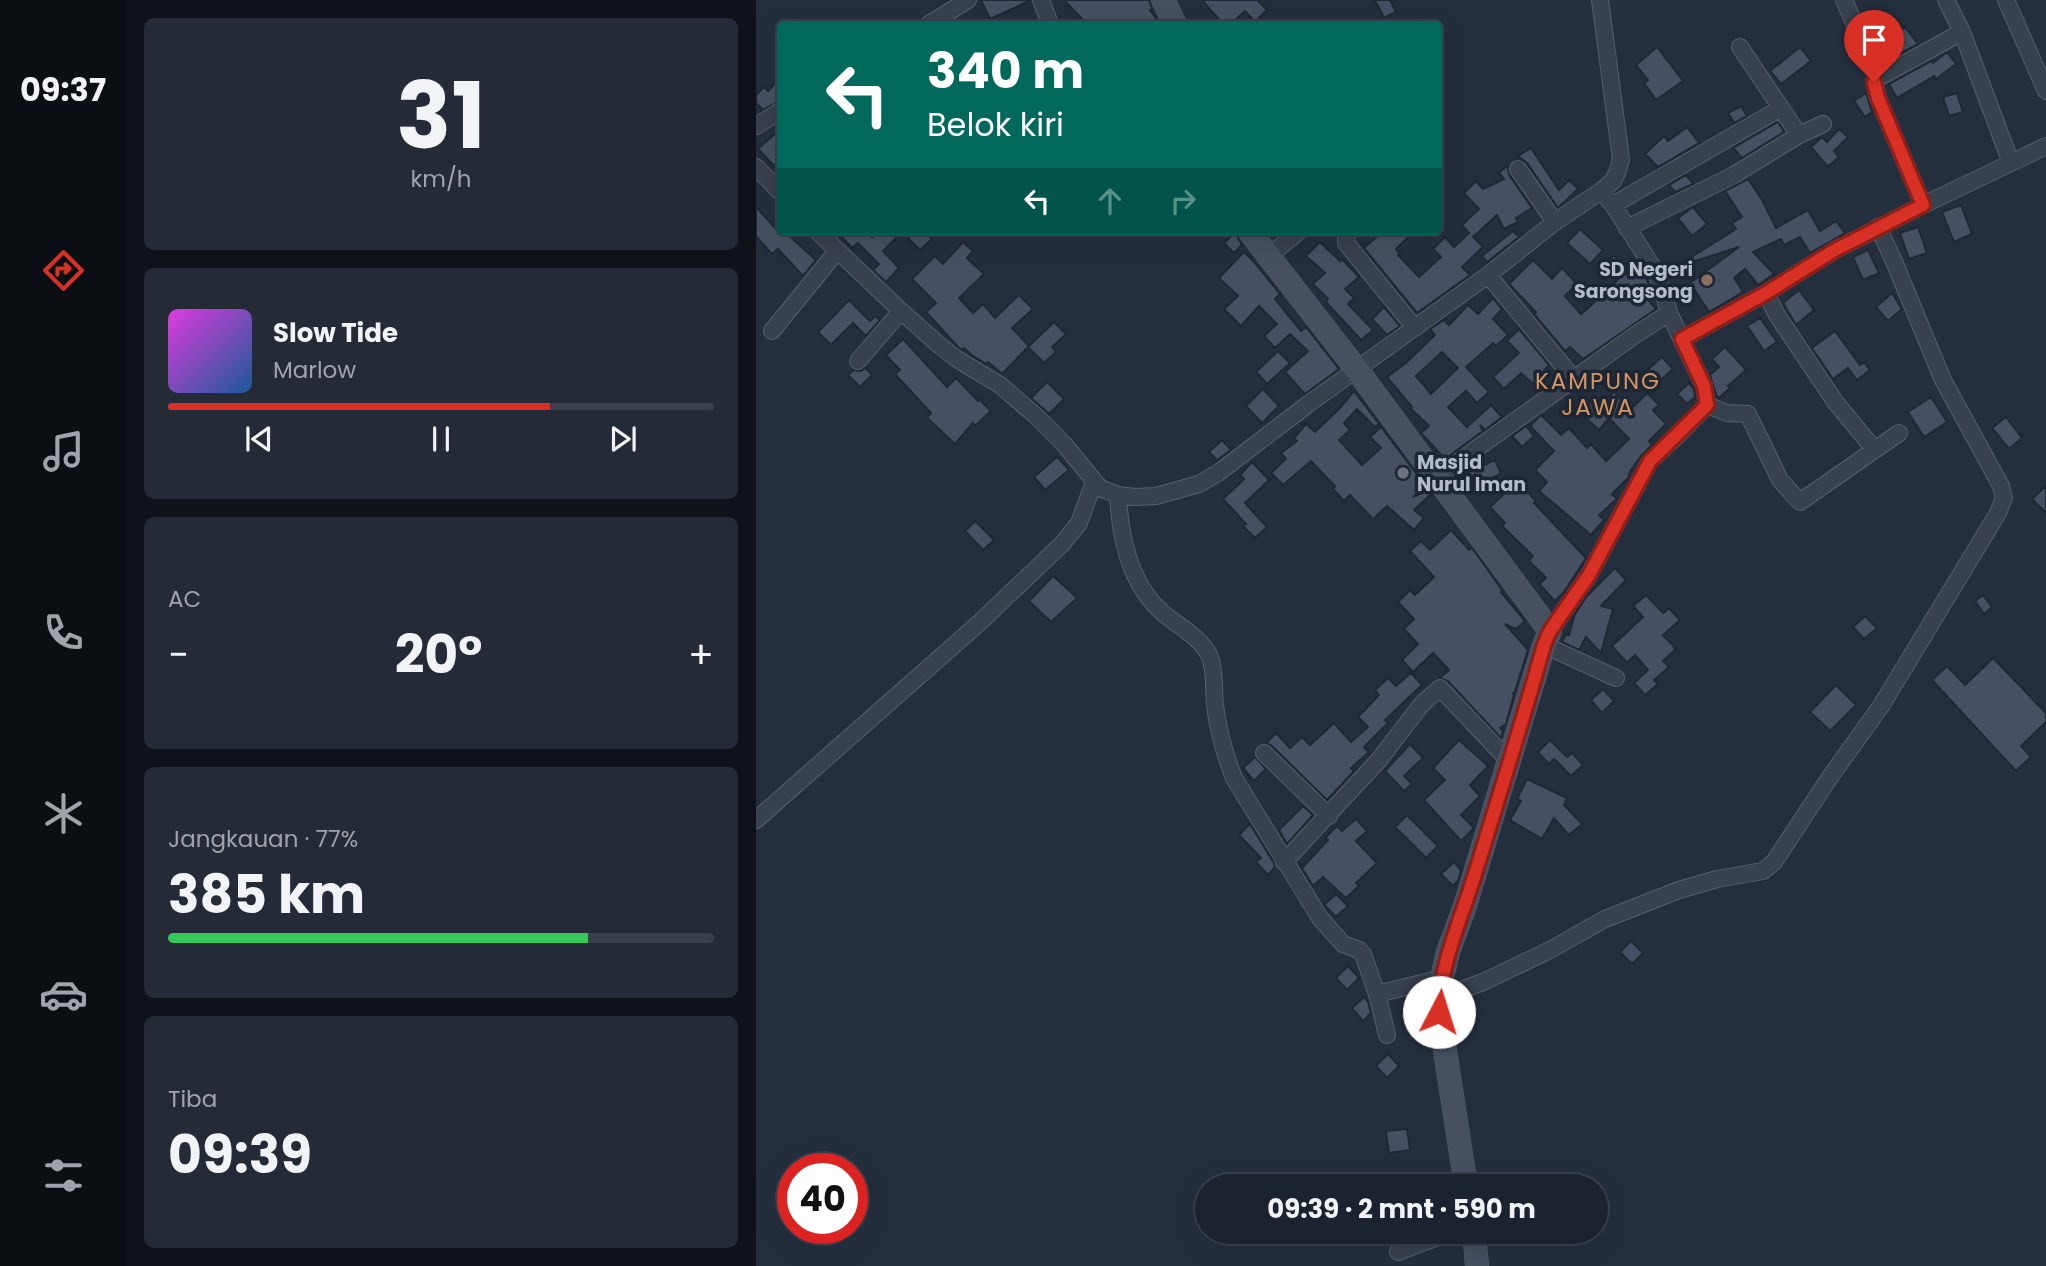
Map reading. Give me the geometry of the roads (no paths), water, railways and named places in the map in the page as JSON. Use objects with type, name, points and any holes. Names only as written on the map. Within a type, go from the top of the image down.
[{"type":"street","points":[[934,21],[968,0]]},
{"type":"street","points":[[1041,0],[1049,21]]},
{"type":"street","points":[[1163,0],[1174,21]]},
{"type":"street","points":[[1105,489],[1135,497],[1156,495],[1199,484],[1208,479],[1613,181],[1621,159],[1600,0]]},
{"type":"street","points":[[1844,0],[1878,78]]},
{"type":"street","points":[[1946,0],[1962,32],[2011,163]]},
{"type":"street","points":[[2006,0],[2046,91]]},
{"type":"street","points":[[1923,205],[1878,98],[1874,82],[1962,32]]},
{"type":"street","points":[[1740,47],[1799,135]]},
{"type":"street","points":[[1613,205],[1781,108]]},
{"type":"street","points":[[756,126],[777,113]]},
{"type":"street","points":[[1627,228],[1734,175],[1799,135],[1823,124]]},
{"type":"street","points":[[1682,339],[1878,227],[2046,146]]},
{"type":"street","points":[[756,167],[777,189]]},
{"type":"street","points":[[1518,169],[1555,222]]},
{"type":"street","points":[[1601,191],[1654,269],[1669,313],[1704,386],[1707,405]]},
{"type":"street","points":[[1377,994],[1483,982],[1550,950],[1605,919],[1679,890],[1717,879],[1763,871],[1774,862],[1881,706],[1998,513],[2004,498],[2001,486],[1942,380],[1878,227]]},
{"type":"street","points":[[821,235],[901,311],[957,359],[1000,385],[1017,400],[1105,489],[1123,543],[1146,595],[1164,614],[1200,642],[1209,654],[1214,669],[1215,703],[1226,756],[1234,778],[1320,918],[1343,944],[1363,954],[1387,1035]]},
{"type":"street","points":[[1252,235],[1437,477],[1547,638],[1616,678]]},
{"type":"street","points":[[1269,256],[1294,235]]},
{"type":"street","points":[[1347,235],[1346,243],[1415,328]]},
{"type":"street","points":[[772,331],[837,251]]},
{"type":"street","points":[[1488,275],[1574,379]]},
{"type":"street","points":[[1766,293],[1777,315],[1836,403],[1875,450]]},
{"type":"street","points":[[858,361],[901,311]]},
{"type":"street","points":[[1437,477],[1669,313]]},
{"type":"street","points":[[1464,1174],[1439,1012],[1448,951],[1465,906],[1547,638],[1589,575],[1650,461],[1707,405]]},
{"type":"street","points":[[1707,405],[1727,413],[1748,414],[1780,480],[1801,502],[1899,433]]},
{"type":"street","points":[[756,821],[978,624],[1062,544],[1105,489]]},
{"type":"street","points":[[1284,862],[1329,816],[1378,761],[1413,714],[1440,688],[1510,762]]},
{"type":"street","points":[[1264,753],[1329,816]]},
{"type":"street","points":[[1398,1252],[1419,1244]]},
{"type":"street","points":[[1475,1244],[1476,1266]]},
{"type":"place","name":"SD Negeri Sarongsong","points":[[1707,280]]},
{"type":"place","name":"Masjid Nurul Iman","points":[[1403,473]]},
{"type":"district","name":"KAMPUNG JAWA","points":[[1598,394]]}]
